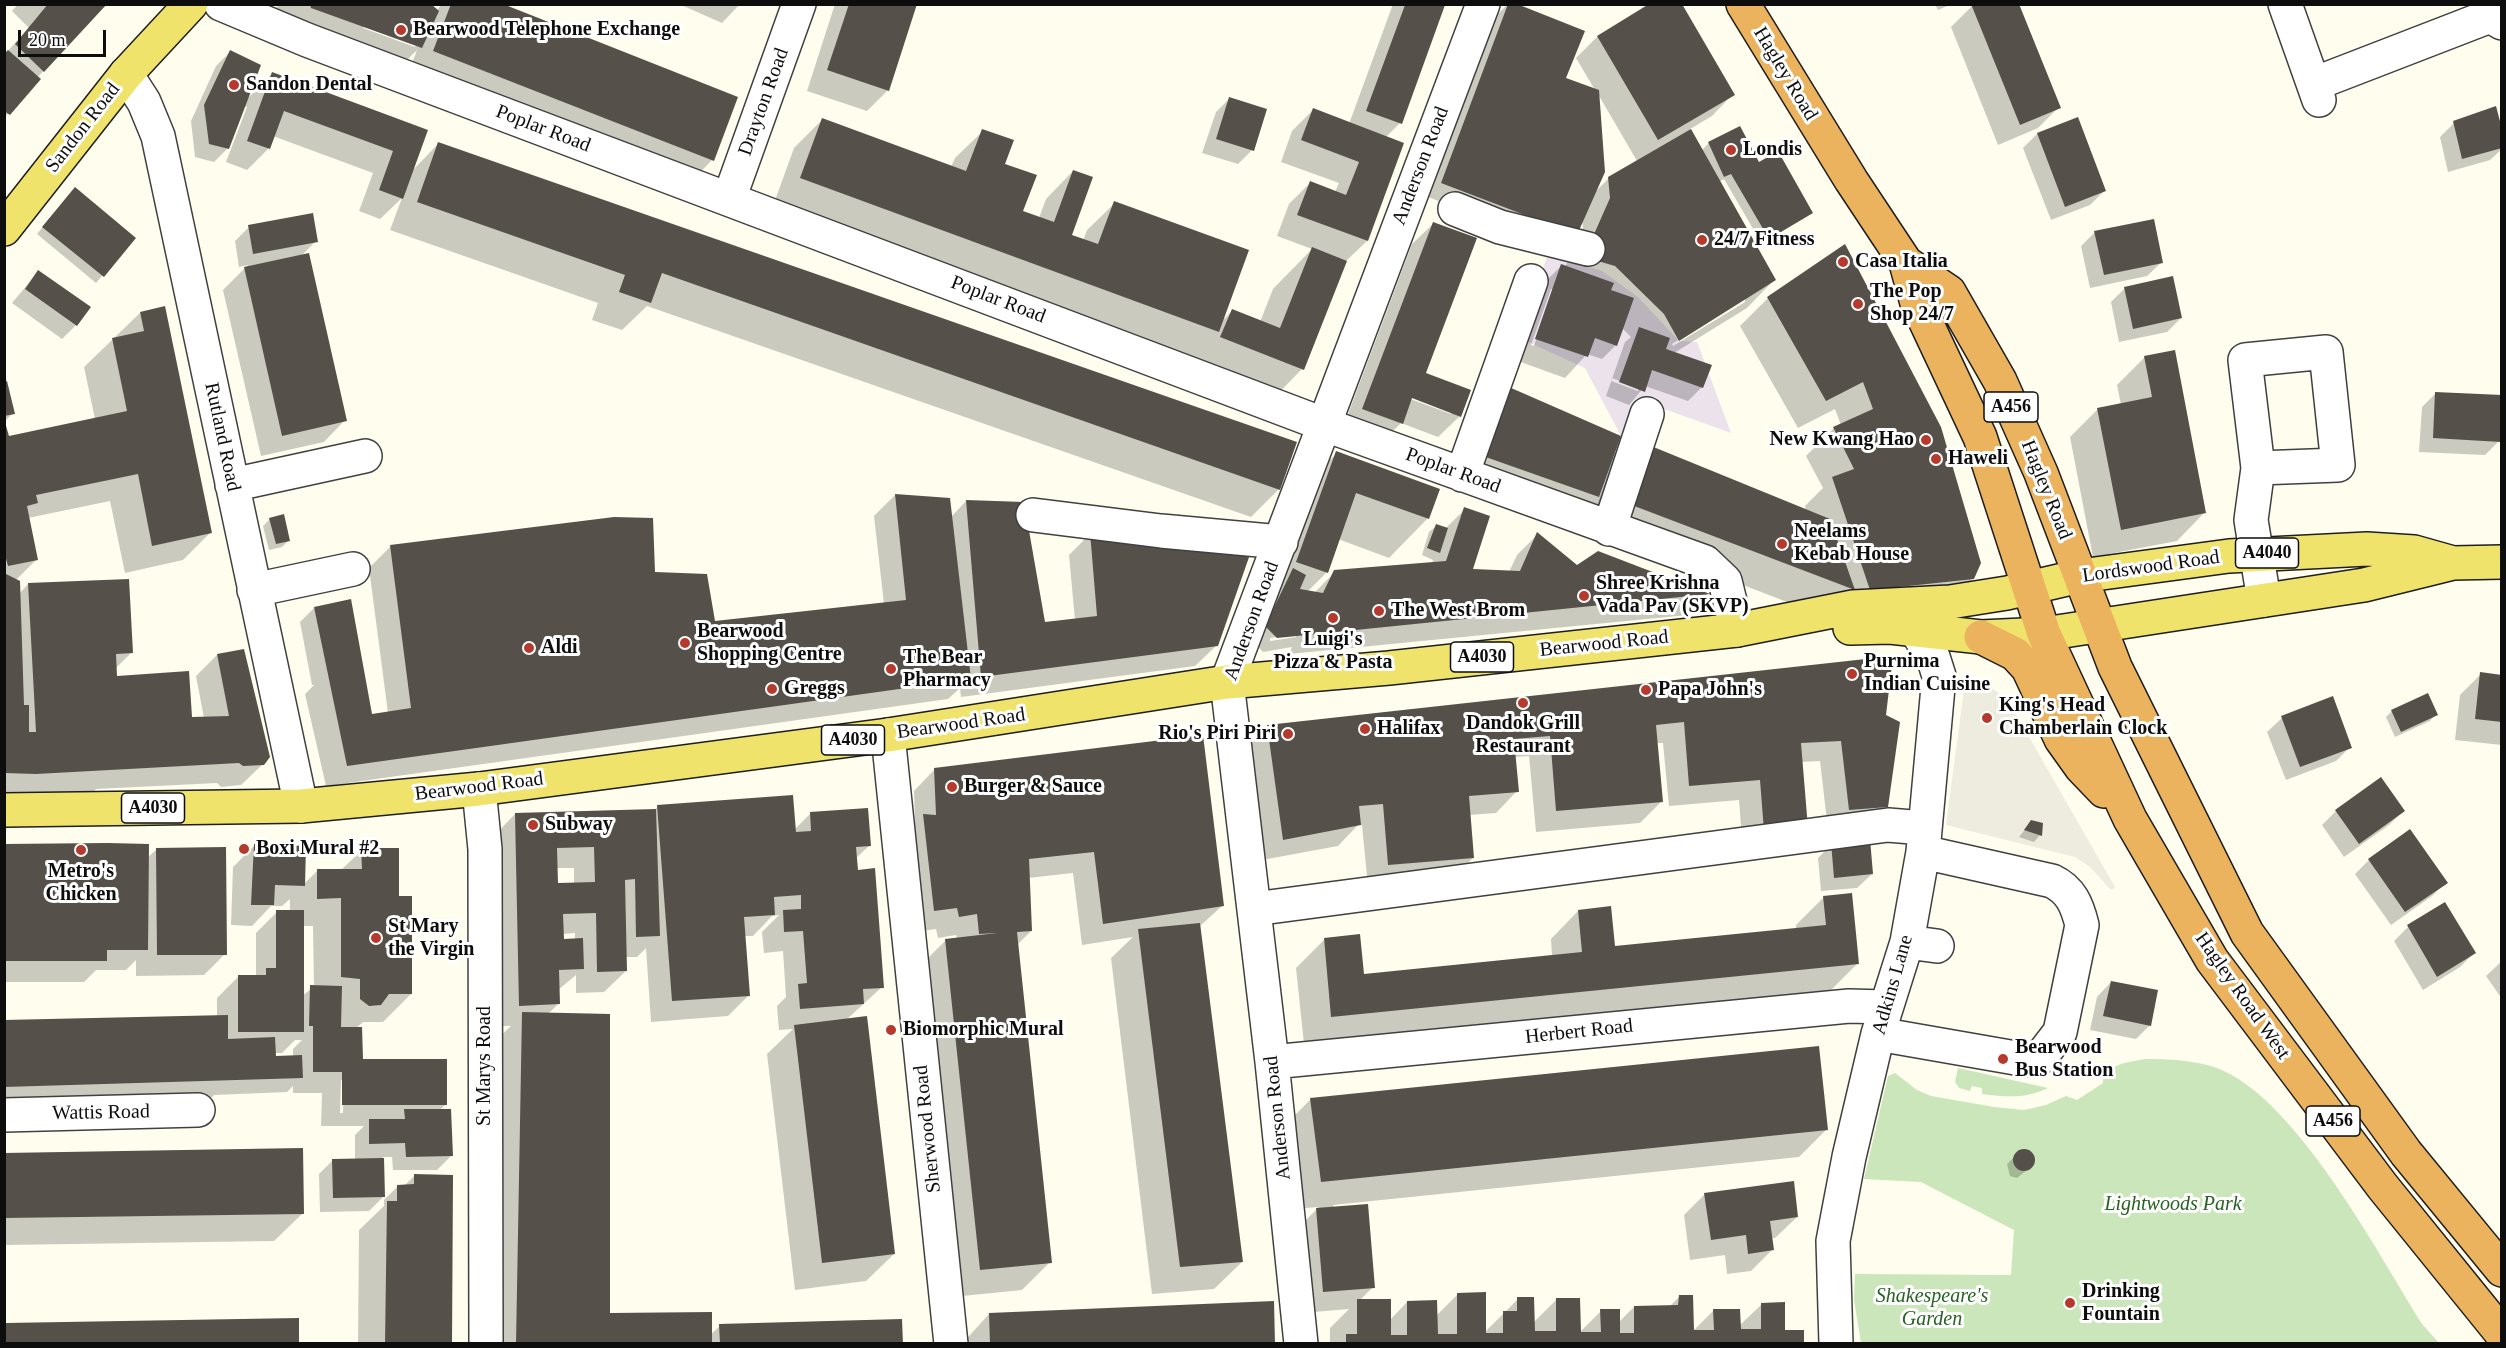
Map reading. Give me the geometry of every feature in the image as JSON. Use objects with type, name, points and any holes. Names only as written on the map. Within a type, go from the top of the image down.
[{"type":"highway","name":"Hagley Road","points":[[1743,4],[1851,180],[1906,263],[1917,303],[1980,437],[2028,588]]},
{"type":"highway","name":"Hagley Road","points":[[1906,263],[1949,291],[2000,381],[2041,472],[2080,576]]},
{"type":"highway","name":"Hagley Road West","points":[[2080,576],[2072,631],[2130,819],[2212,960],[2383,1187],[2502,1334]]},
{"type":"highway","name":"Hagley Road West","points":[[2028,588],[2072,631],[2145,730],[2247,933],[2406,1153],[2502,1270]]},
{"type":"highway","name":"A456","points":[[1981,637],[2015,654],[2028,668],[2061,739],[2081,767],[2130,819]]},
{"type":"main road","name":"Sandon Road","points":[[4,229],[126,74],[191,4]]},
{"type":"main road","name":"Lordswood Road","points":[[2028,588],[2080,576],[2256,554],[2367,549],[2414,552],[2453,563]]},
{"type":"main road","name":"Lordswood Road","points":[[2072,631],[2364,585],[2453,563],[2502,562]]},
{"type":"main road","name":"Bearwood Road","points":[[4,810],[301,806],[479,789],[888,735],[1227,682],[1389,668],[1737,630],[1853,607],[1950,602],[2028,588]]},
{"type":"main road","name":"Bearwood Road","points":[[1737,630],[1890,627],[1981,637],[2072,631]]},
{"type":"street","name":"Poplar Road","points":[[221,4],[318,44],[1323,424],[1705,562],[1725,582],[1737,630]]},
{"type":"street","name":"Drayton Road","points":[[729,198],[799,4]]},
{"type":"street","name":"Anderson Road","points":[[1301,1344],[1272,1062],[1227,682],[1483,4]]},
{"type":"street","points":[[2285,4],[2317,92],[2490,16],[2502,23]]},
{"type":"street","name":"Rutland Road","points":[[126,74],[144,102],[158,136],[301,806]]},
{"type":"street","points":[[1412,192],[1455,209],[1526,224],[1514,222],[1587,249]]},
{"type":"street","points":[[1462,475],[1532,281]]},
{"type":"street","points":[[1609,529],[1647,414]]},
{"type":"street","points":[[232,485],[365,456]]},
{"type":"street","points":[[2258,468],[2251,520],[2264,600]]},
{"type":"street","points":[[1033,515],[1161,531],[1281,542]]},
{"type":"street","points":[[254,590],[353,569]]},
{"type":"street","name":"Adkins Lane","points":[[1836,1344],[1833,1242],[1849,1157],[1882,1021],[1922,944],[1924,840],[1939,676],[1933,657],[1916,631]]},
{"type":"street","name":"Sherwood Road","points":[[888,735],[951,1344]]},
{"type":"street","name":"St Marys Road","points":[[479,789],[485,849],[486,1344]]},
{"type":"street","name":"Herbert Road","points":[[1254,909],[1888,825],[1924,840],[2052,880],[2069,893],[2078,909],[2082,925],[2060,1032],[2040,1058],[2027,1060],[1882,1021],[1849,1006],[1272,1062]]},
{"type":"street","name":"Wattis Road","points":[[4,1115],[198,1110]]},
{"type":"shaded area","points":[[1548,254],[1602,271],[1638,297],[1679,341],[1697,342],[1731,433],[1642,401],[1608,496],[1591,522],[1621,436],[1585,368],[1519,338]]},
{"type":"shaded area","points":[[1970,679],[1992,688],[2009,702],[2115,887],[2111,890],[2090,867],[2075,857],[1946,825],[1965,683]]},
{"type":"green space","name":"Lightwoods Park","points":[[2145,1059],[2190,1062],[2217,1068],[2247,1085],[2276,1111],[2305,1143],[2332,1180],[2422,1324],[2439,1343],[1861,1343],[1854,1300],[1855,1274],[2011,1275],[2014,1230],[1921,1182],[1864,1179],[1888,1076],[1895,1073],[1917,1090],[1931,1096],[2024,1110],[2046,1105],[2066,1096],[2077,1100],[2103,1083],[2103,1071],[2124,1063]]},
{"type":"green space","points":[[1958,1068],[2048,1088],[2032,1094],[2016,1096],[1982,1094],[1982,1088],[1972,1086],[1970,1091],[1959,1088],[1955,1082]]},
{"type":"building","points":[[48,4],[107,4],[44,72],[15,44]]},
{"type":"building","name":"Bearwood Telephone Exchange","points":[[310,4],[431,4],[439,11],[422,48],[311,8]]},
{"type":"building","points":[[451,4],[503,4],[738,97],[714,161],[433,51]]},
{"type":"building","points":[[849,4],[917,4],[889,91],[827,70]]},
{"type":"building","points":[[1508,4],[1517,4],[1585,31],[1566,78],[1599,90],[1605,172],[1577,235],[1441,183]]},
{"type":"building","points":[[1649,4],[1682,4],[1735,95],[1658,140],[1597,36]]},
{"type":"building","points":[[1971,4],[2019,4],[2061,108],[2020,125]]},
{"type":"building","points":[[1405,5],[1445,5],[1402,124],[1366,111]]},
{"type":"building","points":[[8,50],[41,79],[10,115],[4,111],[4,54]]},
{"type":"building","name":"Sandon Dental","points":[[230,50],[261,65],[229,149],[209,144],[204,105]]},
{"type":"building","points":[[272,72],[428,130],[403,199],[379,190],[393,151],[284,111],[270,149],[247,141]]},
{"type":"building","points":[[1229,97],[1267,109],[1254,151],[1216,139]]},
{"type":"building","points":[[2496,106],[2502,129],[2502,148],[2462,159],[2453,121]]},
{"type":"building","points":[[1313,108],[1404,143],[1368,241],[1297,215],[1310,181],[1346,195],[1359,162],[1301,140]]},
{"type":"building","points":[[2078,117],[2106,191],[2065,207],[2037,133]]},
{"type":"building","points":[[822,118],[966,171],[982,129],[1014,140],[1005,164],[1037,175],[1023,211],[1054,222],[1073,170],[1093,177],[1072,235],[1098,244],[1114,201],[1249,250],[1219,332],[800,178]]},
{"type":"building","points":[[1740,126],[1759,162],[1778,151],[1813,213],[1769,239],[1731,174],[1724,177],[1708,142]]},
{"type":"building","points":[[1691,129],[1776,280],[1679,341],[1664,314],[1615,266],[1584,257],[1610,198],[1608,177]]},
{"type":"building","points":[[438,142],[1297,442],[1280,490],[662,273],[651,303],[619,292],[625,275],[417,202]]},
{"type":"building","points":[[75,187],[136,238],[104,277],[42,227]]},
{"type":"building","points":[[313,213],[318,242],[253,254],[248,225]]},
{"type":"building","points":[[2154,219],[2163,263],[2104,275],[2094,231]]},
{"type":"building","points":[[1433,222],[1477,238],[1426,373],[1471,390],[1461,417],[1412,398],[1403,424],[1362,409]]},
{"type":"building","points":[[1845,244],[1941,427],[1981,563],[1974,579],[1870,590],[1832,477],[1854,469],[1833,427],[1873,409],[1863,382],[1826,401],[1767,297]]},
{"type":"building","points":[[1312,247],[1347,261],[1304,370],[1220,337],[1232,309],[1280,328]]},
{"type":"building","points":[[309,253],[347,421],[282,436],[244,267]]},
{"type":"building","points":[[1561,264],[1614,283],[1611,290],[1634,298],[1617,346],[1595,338],[1588,357],[1535,339]]},
{"type":"building","points":[[38,270],[91,307],[77,326],[25,289]]},
{"type":"building","points":[[2173,276],[2182,318],[2133,329],[2124,287]]},
{"type":"building","points":[[165,306],[212,533],[152,546],[138,474],[36,495],[38,503],[27,506],[38,560],[8,566],[4,551],[4,419],[9,436],[127,411],[112,338],[144,331],[140,312]]},
{"type":"building","points":[[1639,327],[1670,338],[1666,349],[1712,365],[1703,388],[1652,370],[1645,392],[1619,382]]},
{"type":"building","points":[[2175,350],[2206,513],[2121,530],[2097,408],[2152,397],[2144,356]]},
{"type":"building","points":[[7,381],[15,414],[4,416],[4,382]]},
{"type":"building","points":[[1502,384],[1621,436],[1599,497],[1480,455]]},
{"type":"building","points":[[2435,392],[2502,395],[2501,442],[2433,438]]},
{"type":"building","points":[[1629,437],[1830,519],[1855,590],[1608,496]]},
{"type":"building","points":[[1336,451],[1440,489],[1429,519],[1356,493],[1328,573],[1296,562]]},
{"type":"building","name":"Bearwood Shopping Centre","points":[[895,494],[950,498],[971,679],[347,766],[314,607],[351,599],[372,714],[411,708],[390,545],[614,517],[653,518],[655,572],[707,574],[715,621],[906,600]]},
{"type":"building","points":[[966,500],[1024,502],[1045,622],[1097,616],[1090,532],[1255,540],[1218,646],[981,677]]},
{"type":"building","points":[[1464,507],[1490,516],[1473,569],[1520,571],[1537,532],[1577,565],[1598,551],[1710,594],[1277,638],[1265,626],[1293,568],[1306,575],[1300,589],[1323,593],[1334,570],[1446,561]]},
{"type":"building","points":[[284,514],[290,541],[276,544],[269,518]]},
{"type":"building","points":[[1436,524],[1448,528],[1440,553],[1427,548]]},
{"type":"building","points":[[4,573],[20,581],[24,705],[29,705],[29,732],[36,732],[28,583],[129,579],[133,653],[116,654],[117,676],[189,671],[192,717],[229,716],[217,654],[244,649],[270,757],[264,765],[243,766],[239,763],[36,774],[4,773]]},
{"type":"building","points":[[1893,656],[1886,715],[1900,722],[1888,807],[1849,810],[1841,741],[1801,743],[1808,828],[1764,831],[1760,780],[1689,786],[1684,722],[1656,725],[1663,802],[1556,811],[1550,736],[1514,739],[1519,792],[1469,796],[1474,858],[1388,865],[1383,804],[1359,806],[1361,825],[1283,840],[1267,725]]},
{"type":"building","points":[[2480,672],[2502,675],[2502,722],[2475,719]]},
{"type":"building","points":[[2428,693],[2438,715],[2401,732],[2391,710]]},
{"type":"building","points":[[2333,696],[2352,748],[2300,767],[2281,716]]},
{"type":"building","points":[[1203,735],[1224,906],[1103,924],[1094,852],[1029,859],[1032,931],[1017,932],[1052,1263],[980,1270],[945,939],[997,933],[979,934],[977,914],[959,917],[957,908],[934,911],[923,814],[936,815],[934,768]]},
{"type":"building","points":[[2381,777],[2405,811],[2359,844],[2335,810]]},
{"type":"building","points":[[793,795],[796,832],[811,831],[810,812],[868,808],[871,846],[856,847],[858,870],[875,868],[884,988],[863,989],[864,1004],[800,1009],[798,984],[807,983],[803,931],[784,932],[783,910],[801,909],[801,895],[774,897],[775,915],[744,917],[750,996],[672,1001],[657,805]]},
{"type":"building","points":[[656,809],[660,936],[636,937],[635,879],[625,880],[627,971],[597,972],[596,913],[563,914],[564,939],[583,938],[584,969],[559,970],[560,1004],[519,1006],[515,813]],"holes":[[[594,847],[595,882],[558,883],[557,848]]]},
{"type":"building","points":[[2031,820],[2043,823],[2042,836],[2024,830]]},
{"type":"building","points":[[2410,829],[2448,883],[2405,912],[2368,859]]},
{"type":"building","points":[[1870,839],[1873,874],[1834,878],[1831,842]]},
{"type":"building","points":[[4,844],[149,844],[148,950],[107,950],[107,961],[4,961]]},
{"type":"building","points":[[254,844],[306,846],[305,886],[275,885],[274,905],[251,905]]},
{"type":"building","points":[[226,847],[227,955],[157,955],[156,848]]},
{"type":"building","name":"St Mary the Virgin","points":[[361,848],[399,848],[399,896],[412,896],[412,994],[389,994],[381,1005],[369,1006],[360,999],[360,979],[341,977],[341,898],[317,899],[317,869],[362,869]]},
{"type":"building","points":[[1852,893],[1859,964],[1331,1017],[1324,938],[1360,934],[1364,974],[1582,952],[1578,910],[1611,906],[1615,946],[1826,925],[1823,896]]},
{"type":"building","points":[[2445,902],[2476,953],[2437,977],[2407,925]]},
{"type":"building","points":[[276,910],[304,910],[304,1032],[238,1032],[238,975],[266,975],[266,968],[276,968]]},
{"type":"building","points":[[1200,923],[1243,1262],[1180,1267],[1138,929]]},
{"type":"building","points":[[2111,981],[2158,990],[2151,1026],[2103,1016]]},
{"type":"building","points":[[310,985],[342,986],[341,1027],[362,1027],[363,1059],[447,1059],[447,1105],[342,1105],[342,1072],[313,1072],[313,1026],[309,1026]]},
{"type":"building","points":[[522,1012],[610,1014],[610,1313],[712,1312],[712,1344],[516,1344]]},
{"type":"building","points":[[228,1015],[228,1039],[275,1037],[276,1056],[302,1055],[303,1078],[4,1087],[4,1020]]},
{"type":"building","points":[[867,1016],[895,1254],[822,1263],[794,1025]]},
{"type":"building","points":[[1819,1046],[1828,1130],[1321,1182],[1310,1098]]},
{"type":"building","points":[[404,1109],[451,1109],[453,1156],[406,1157],[405,1143],[369,1144],[369,1119],[405,1119]]},
{"type":"building","points":[[303,1148],[304,1214],[4,1218],[4,1153]]},
{"type":"building","points":[[2020,1149],[2028,1149],[2035,1156],[2035,1164],[2028,1171],[2020,1171],[2013,1164],[2013,1156]]},
{"type":"building","points":[[384,1158],[385,1197],[333,1198],[332,1159]]},
{"type":"building","points":[[414,1174],[453,1175],[452,1344],[385,1344],[387,1201],[397,1201],[397,1185],[414,1184]]},
{"type":"building","points":[[1794,1181],[1798,1217],[1770,1221],[1774,1250],[1748,1254],[1746,1235],[1711,1240],[1704,1193]]},
{"type":"building","points":[[1368,1204],[1375,1288],[1323,1292],[1316,1208]]},
{"type":"building","points":[[1486,1292],[1486,1333],[1503,1333],[1503,1311],[1517,1311],[1517,1297],[1534,1297],[1535,1331],[1556,1331],[1556,1298],[1580,1298],[1581,1332],[1601,1332],[1600,1309],[1620,1309],[1620,1333],[1634,1333],[1634,1306],[1678,1305],[1679,1295],[1693,1295],[1694,1330],[1714,1330],[1713,1309],[1740,1309],[1741,1329],[1761,1329],[1761,1303],[1785,1302],[1785,1330],[1804,1330],[1804,1344],[1346,1344],[1346,1334],[1357,1334],[1357,1299],[1391,1299],[1391,1335],[1407,1335],[1407,1301],[1437,1300],[1438,1334],[1457,1334],[1457,1293]]},
{"type":"building","points":[[1274,1301],[1275,1344],[990,1344],[989,1313]]},
{"type":"building","points":[[299,1318],[299,1344],[6,1344],[6,1323]]},
{"type":"building","points":[[902,1319],[903,1344],[720,1344],[719,1324]]},
{"type":"place","name":"Bearwood Telephone Exchange","points":[[401,30]]},
{"type":"place","name":"Sandon Dental","points":[[234,85]]},
{"type":"place","name":"Londis","points":[[1731,150]]},
{"type":"place","name":"24/7 Fitness","points":[[1702,240]]},
{"type":"place","name":"Casa Italia","points":[[1843,262]]},
{"type":"place","name":"The Pop Shop 24/7","points":[[1858,304]]},
{"type":"place","name":"New Kwang Hao","points":[[1926,440]]},
{"type":"place","name":"Haweli","points":[[1936,459]]},
{"type":"place","name":"Neelams Kebab House","points":[[1782,544]]},
{"type":"place","name":"Shree Krishna Vada Pav (SKVP)","points":[[1584,596]]},
{"type":"place","name":"The West Brom","points":[[1379,611]]},
{"type":"place","name":"Luigi's Pizza & Pasta","points":[[1333,618]]},
{"type":"place","name":"Bearwood Shopping Centre","points":[[685,643]]},
{"type":"place","name":"Aldi","points":[[529,648]]},
{"type":"place","name":"The Bear Pharmacy","points":[[891,669]]},
{"type":"place","name":"Purnima Indian Cuisine","points":[[1852,674]]},
{"type":"place","name":"Greggs","points":[[772,689]]},
{"type":"place","name":"Papa John's","points":[[1646,690]]},
{"type":"place","name":"Dandok Grill Restaurant","points":[[1523,703]]},
{"type":"place","name":"King's Head Chamberlain Clock","points":[[1987,718]]},
{"type":"place","name":"Halifax","points":[[1365,729]]},
{"type":"place","name":"Rio's Piri Piri","points":[[1288,734]]},
{"type":"place","name":"Burger & Sauce","points":[[952,787]]},
{"type":"place","name":"Subway","points":[[533,825]]},
{"type":"place","name":"Boxi Mural #2","points":[[244,849]]},
{"type":"place","name":"Metro's Chicken","points":[[81,850]]},
{"type":"place","name":"St Mary the Virgin","points":[[376,938]]},
{"type":"place","name":"Biomorphic Mural","points":[[891,1030]]},
{"type":"place","name":"Bearwood Bus Station","points":[[2003,1059]]},
{"type":"place","name":"Drinking Fountain","points":[[2070,1303]]},
{"type":"park label","name":"Shakespeare's Garden","points":[[1932,1308]]}]
